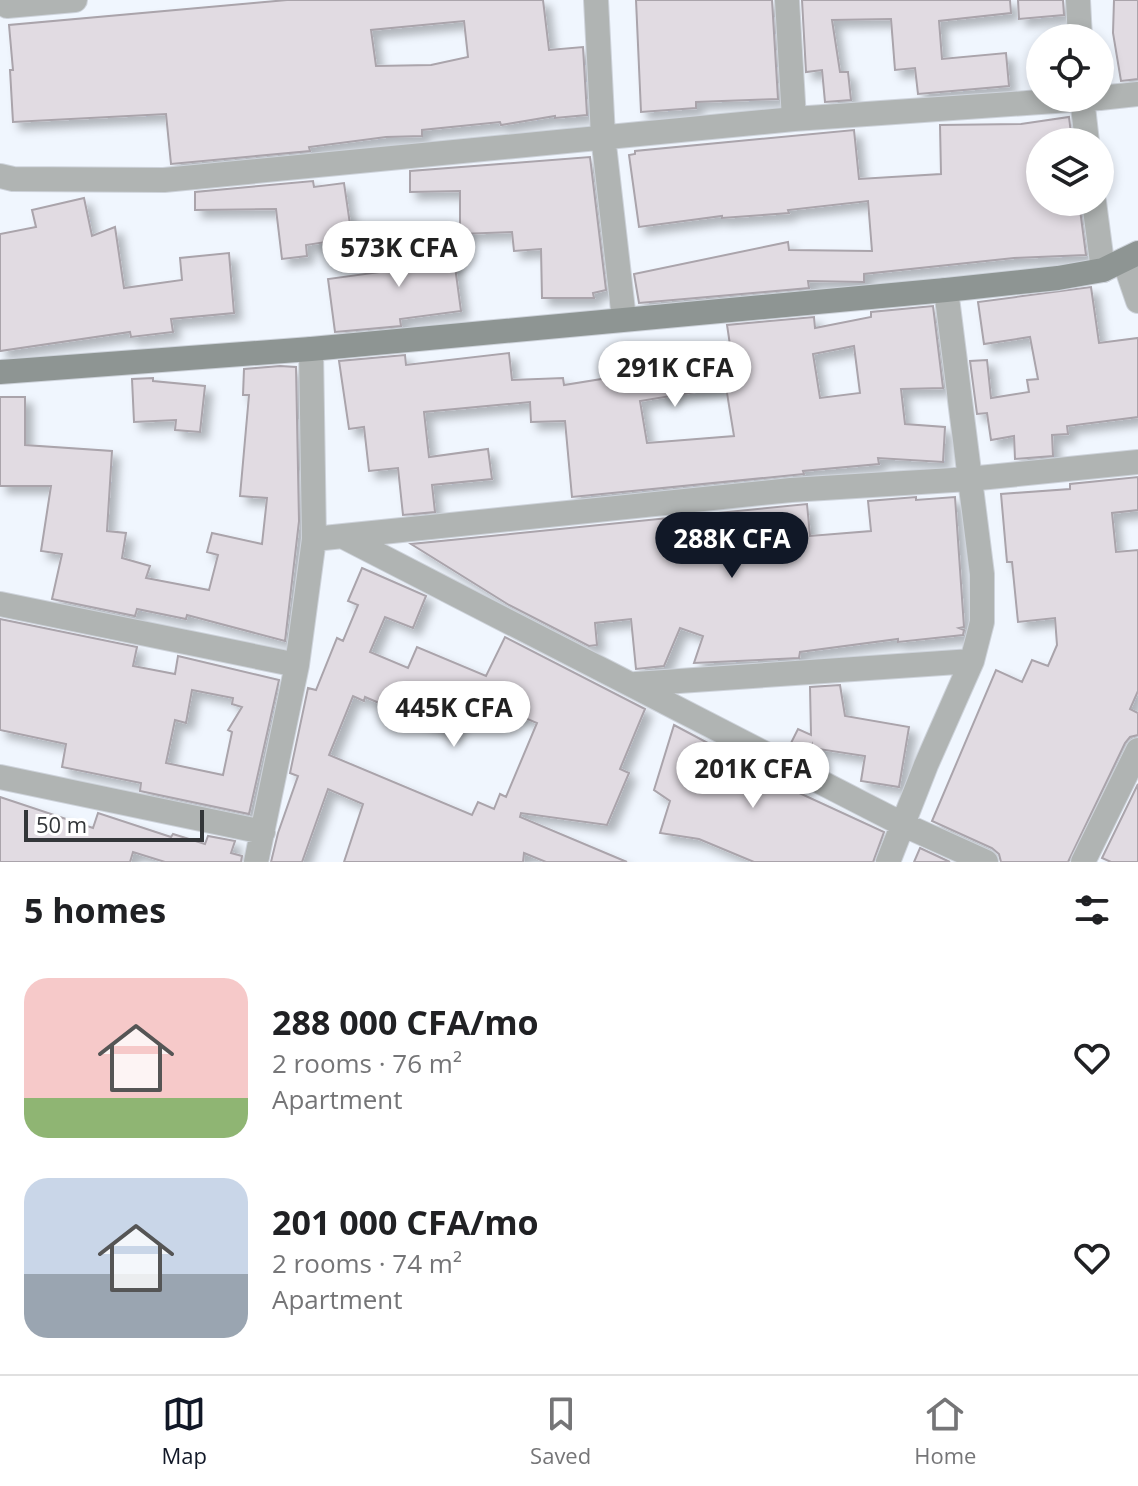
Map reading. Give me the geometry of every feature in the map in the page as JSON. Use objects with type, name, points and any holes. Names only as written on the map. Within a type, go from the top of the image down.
[{"type":"street","points":[[7,6],[75,0]]},
{"type":"street","points":[[596,0],[603,136],[624,319]]},
{"type":"street","points":[[787,0],[794,119]]},
{"type":"street","points":[[1078,0],[1079,24]]},
{"type":"street","points":[[1114,96],[1138,94]]},
{"type":"street","points":[[0,176],[13,179],[164,180],[603,136],[1026,103]]},
{"type":"street","points":[[1100,216],[1138,301]]},
{"type":"street","points":[[0,372],[311,349],[946,290],[1058,278],[1121,261]]},
{"type":"street","points":[[888,862],[972,661],[982,622],[982,574],[946,290]]},
{"type":"street","points":[[256,862],[297,665],[314,539],[311,349]]},
{"type":"street","points":[[314,539],[791,490],[969,479],[1138,462]]},
{"type":"street","points":[[342,536],[902,824],[986,862]]},
{"type":"street","points":[[0,604],[297,665]]},
{"type":"street","points":[[635,684],[972,661]]},
{"type":"street","points":[[1083,862],[1138,750]]},
{"type":"street","points":[[0,777],[263,832]]},
{"type":"building","points":[[287,0],[543,0],[549,50],[583,47],[587,115],[422,130],[422,136],[386,137],[309,147],[310,151],[171,164],[166,114],[13,122],[9,25]],"holes":[[[464,21],[468,57],[431,65],[376,66],[371,30]]]},
{"type":"building","points":[[636,0],[772,0],[778,99],[696,102],[696,108],[641,112]]},
{"type":"building","points":[[802,0],[1010,0],[1011,13],[939,21],[942,59],[1006,53],[1009,86],[918,94],[915,68],[895,70],[891,19],[832,20],[840,72],[848,72],[851,100],[825,102],[822,70],[806,72]]},
{"type":"building","points":[[1018,0],[1063,0],[1064,15],[1019,19]]},
{"type":"building","points":[[1114,0],[1138,0],[1138,79],[1121,81],[1113,24]]},
{"type":"building","points":[[1069,117],[1070,128],[1026,128],[1026,216],[1081,216],[1086,255],[1014,258],[864,274],[864,282],[808,281],[809,288],[639,303],[634,274],[788,242],[789,250],[872,251],[868,201],[788,210],[789,213],[722,216],[639,227],[629,155],[635,154],[635,151],[854,130],[859,179],[941,174],[940,125],[1021,124]]},
{"type":"building","points":[[590,157],[606,290],[593,293],[594,298],[542,298],[541,249],[514,251],[512,232],[460,234],[460,191],[410,192],[410,171]]},
{"type":"building","points":[[313,181],[314,187],[344,183],[352,238],[306,245],[307,256],[282,259],[276,209],[195,210],[195,192]]},
{"type":"building","points":[[84,198],[92,236],[115,227],[124,288],[182,280],[180,258],[229,253],[234,313],[171,319],[173,332],[131,337],[130,332],[0,351],[0,234],[36,227],[32,210]]},
{"type":"building","points":[[451,237],[461,311],[400,319],[401,326],[335,332],[328,279],[395,270],[392,246]]},
{"type":"building","points":[[1091,287],[1099,343],[1138,338],[1138,417],[1067,426],[1068,434],[1052,435],[1053,456],[1015,459],[1014,436],[991,440],[987,413],[977,414],[970,361],[987,360],[991,398],[1029,392],[1027,380],[1038,379],[1030,337],[984,344],[978,302]]},
{"type":"building","points":[[933,306],[943,388],[901,389],[905,424],[945,427],[943,462],[878,458],[879,464],[803,471],[804,474],[572,497],[565,421],[531,422],[530,402],[424,412],[429,457],[488,449],[492,479],[432,485],[435,512],[403,515],[398,468],[369,471],[364,427],[349,429],[339,361],[405,355],[406,365],[509,353],[512,380],[563,378],[564,385],[732,358],[727,325],[814,317],[815,328],[871,317],[871,312]],"holes":[[[854,346],[860,393],[820,398],[813,354]],[[726,387],[734,436],[647,443],[640,401]]]},
{"type":"building","points":[[296,367],[299,521],[285,641],[187,615],[186,619],[137,609],[135,616],[52,599],[62,554],[41,551],[51,486],[0,486],[0,397],[25,397],[25,445],[112,451],[107,531],[126,533],[122,558],[150,566],[146,578],[209,590],[218,555],[207,552],[212,533],[262,544],[267,498],[240,496],[249,395],[243,395],[244,369]]},
{"type":"building","points":[[153,378],[153,381],[205,386],[200,432],[175,430],[176,420],[134,422],[132,379]]},
{"type":"building","points":[[1138,477],[1138,510],[1112,513],[1116,552],[1138,550],[1138,691],[1130,709],[1138,713],[1138,735],[1130,737],[1125,743],[1068,862],[1001,862],[999,854],[992,848],[932,821],[996,670],[1022,682],[1032,660],[1048,666],[1057,645],[1055,618],[1018,622],[1012,562],[1007,562],[1001,494],[1070,489],[1070,484]]},
{"type":"building","points":[[916,497],[916,500],[955,497],[964,627],[959,628],[964,630],[963,635],[898,642],[898,639],[800,652],[799,658],[694,663],[703,636],[680,628],[664,666],[636,669],[631,619],[595,623],[597,645],[589,646],[509,605],[411,544],[807,504],[810,536],[871,531],[868,501]]},
{"type":"building","points":[[362,568],[426,596],[413,628],[385,617],[370,652],[408,668],[417,647],[486,676],[505,637],[645,709],[620,769],[629,773],[607,825],[521,813],[520,817],[627,862],[546,862],[524,853],[523,862],[344,862],[363,804],[328,789],[302,862],[271,862],[298,776],[290,773],[308,688],[316,690],[337,638],[343,641],[358,605],[348,601]],"holes":[[[471,695],[537,723],[506,797],[500,794],[494,809],[478,802],[472,815],[329,755],[353,696],[364,701],[365,697],[454,735]]]},
{"type":"building","points":[[0,619],[137,647],[133,666],[175,674],[178,656],[279,680],[249,814],[140,791],[141,783],[62,767],[66,744],[0,730]],"holes":[[[192,690],[233,698],[232,704],[242,707],[228,730],[232,732],[223,775],[166,763],[175,720],[186,723]]]},
{"type":"building","points":[[840,685],[845,716],[909,727],[899,787],[861,781],[865,756],[812,748],[812,745],[805,757],[788,749],[798,729],[811,735],[810,687]]},
{"type":"building","points":[[674,725],[799,788],[797,792],[884,832],[873,862],[754,862],[699,839],[660,833],[670,801],[654,790]]},
{"type":"building","points":[[1138,784],[1138,862],[1111,862],[1102,858]]},
{"type":"building","points":[[0,797],[93,828],[98,813],[171,837],[173,834],[205,844],[208,836],[235,841],[231,853],[242,856],[241,862],[165,862],[133,852],[130,862],[0,862]]},
{"type":"building","points":[[920,848],[950,862],[914,862]]}]
